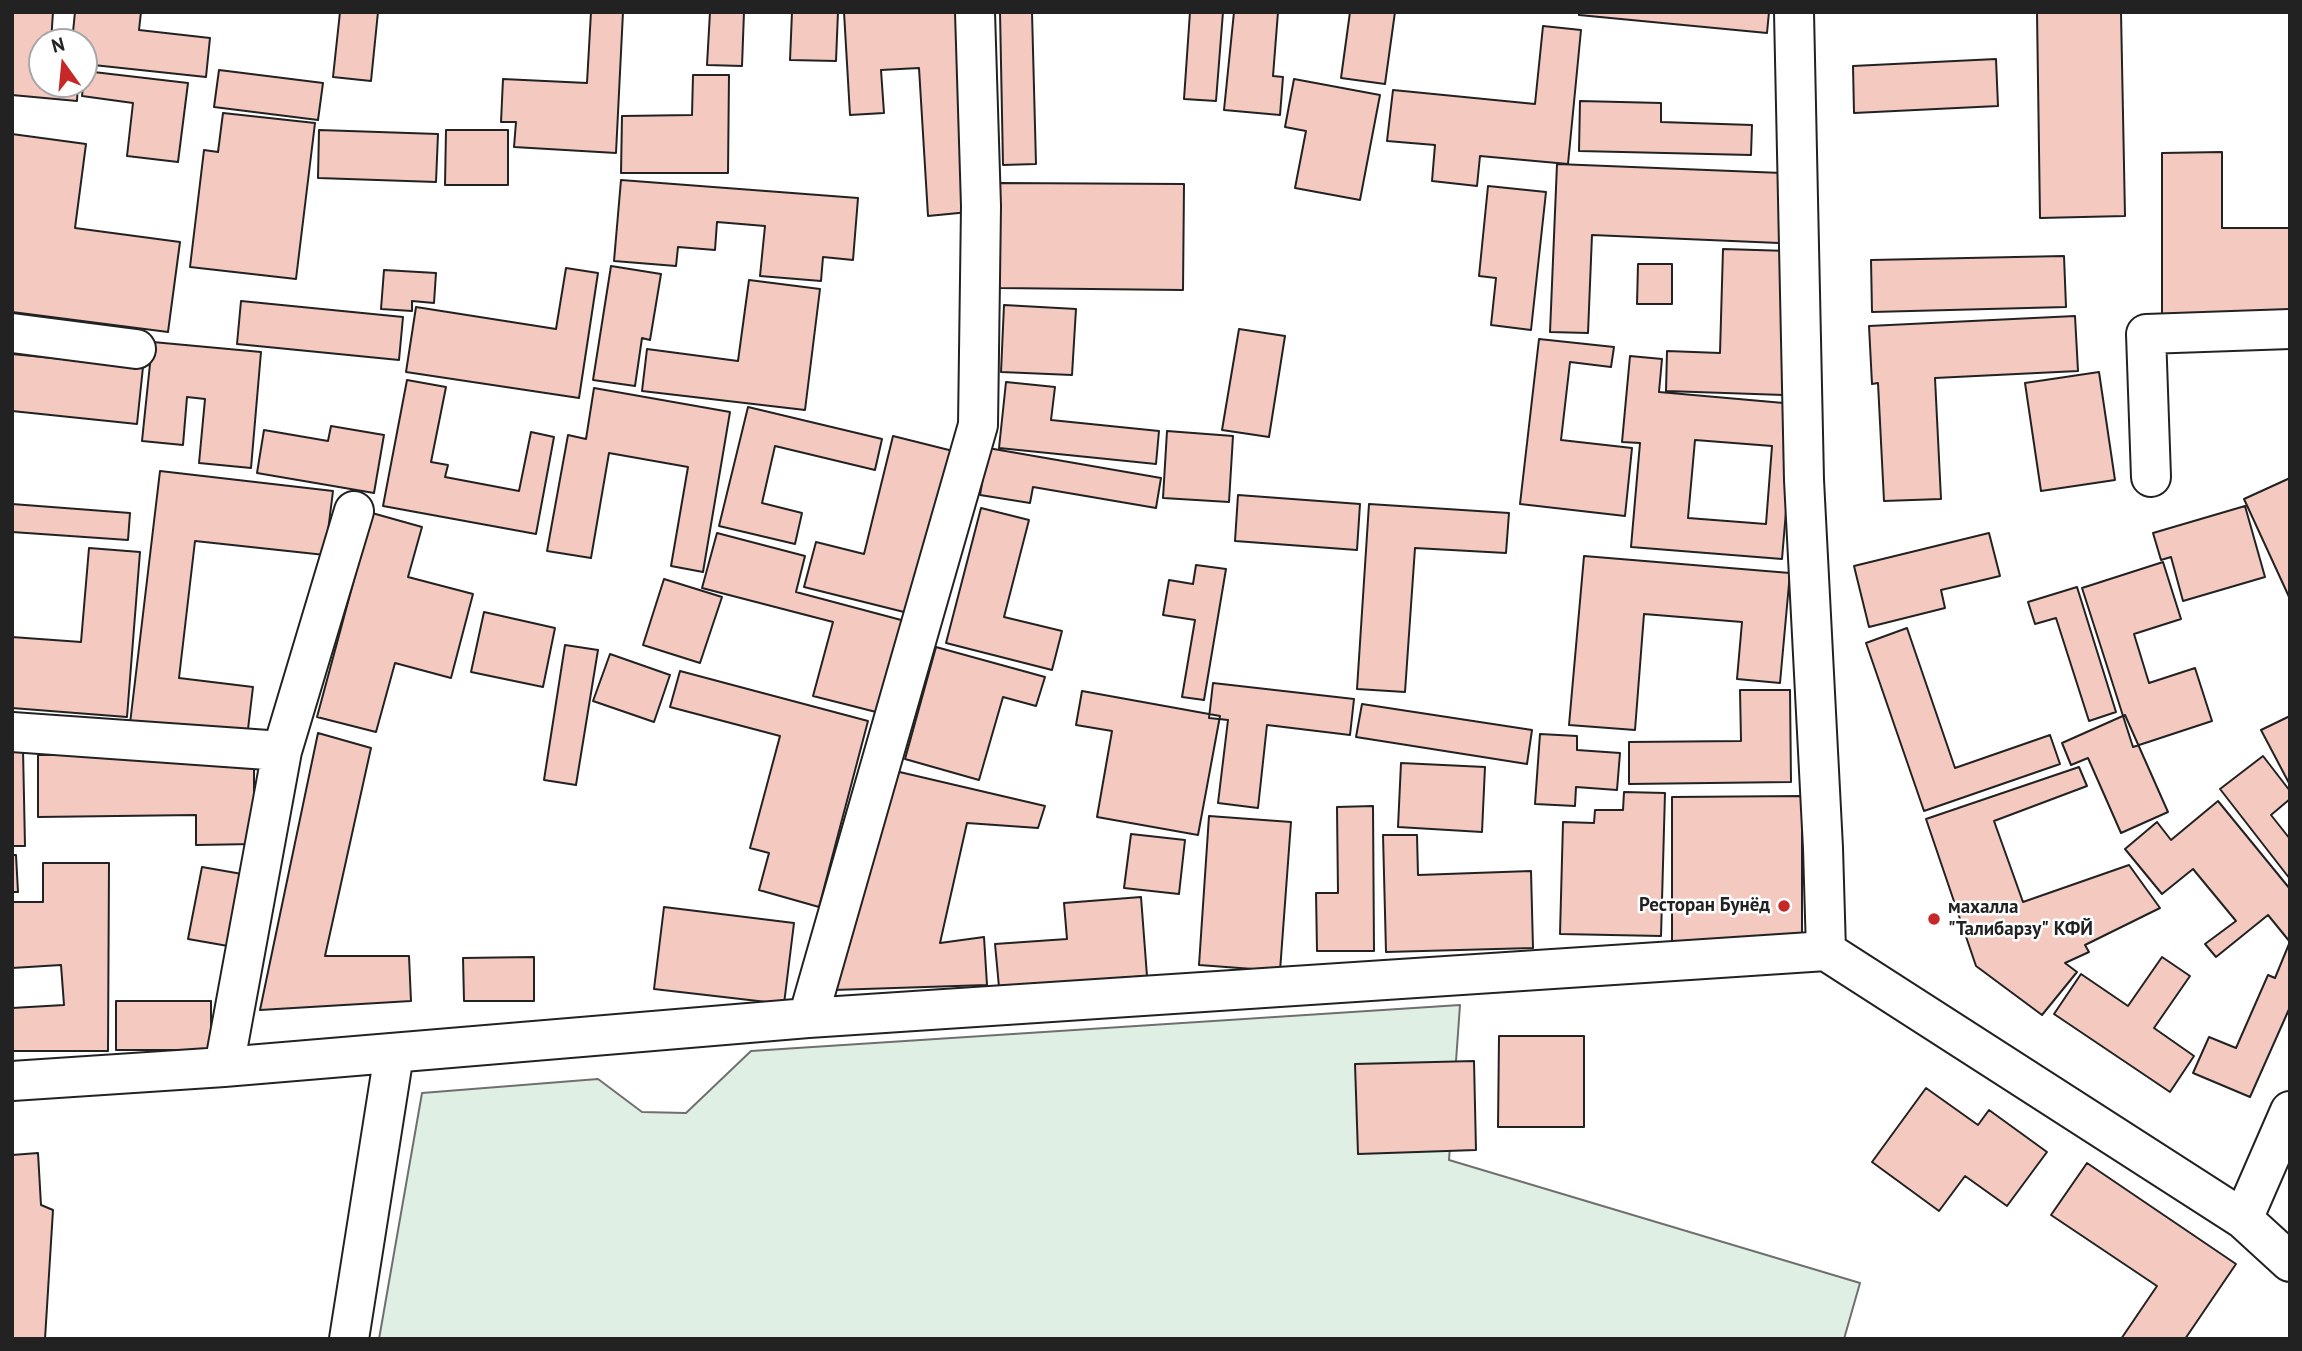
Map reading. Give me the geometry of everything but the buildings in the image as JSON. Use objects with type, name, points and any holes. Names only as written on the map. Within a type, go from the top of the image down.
[{"type":"street","points":[[808,1018],[978,425],[981,206],[975,12]]},
{"type":"street","points":[[1794,12],[1804,480],[1826,951]]},
{"type":"street","points":[[2151,477],[2146,334],[2290,330]]},
{"type":"street","points":[[12,333],[136,349]]},
{"type":"street","points":[[224,1068],[282,751],[354,511]]},
{"type":"street","points":[[12,732],[282,751]]},
{"type":"street","points":[[12,1081],[224,1068],[808,1018],[1826,951],[2243,1219],[2290,1262]]},
{"type":"street","points":[[349,1339],[394,1054]]},
{"type":"street","points":[[2243,1219],[2290,1111]]},
{"type":"green space","points":[[1460,1005],[1449,1160],[1860,1283],[1844,1339],[379,1339],[422,1093],[598,1079],[642,1112],[686,1113],[751,1051]]},
{"type":"place","name":"Ресторан Бунёд","points":[[1784,906]]},
{"type":"place","name":"махалла \"Талибарзу\" КФЙ","points":[[1934,919]]}]
